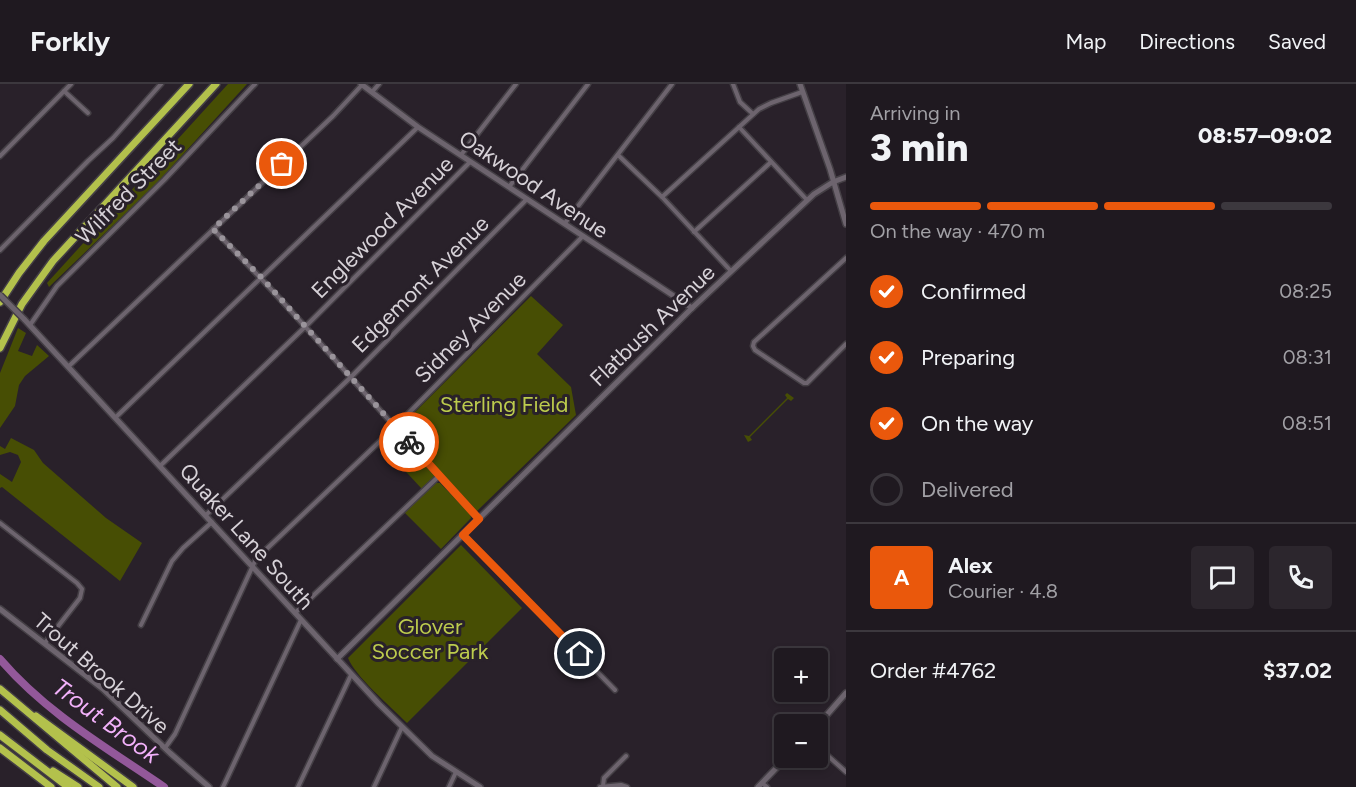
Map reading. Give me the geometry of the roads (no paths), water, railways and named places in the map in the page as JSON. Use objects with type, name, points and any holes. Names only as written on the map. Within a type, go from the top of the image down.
[{"type":"highway","points":[[0,302],[44,240],[189,84]]},
{"type":"highway","points":[[0,348],[22,304],[53,261],[216,84]]},
{"type":"highway","points":[[0,689],[117,787]]},
{"type":"highway","points":[[0,710],[47,750],[99,787]]},
{"type":"highway","points":[[25,711],[42,719],[134,787]]},
{"type":"highway","points":[[0,735],[68,787]]},
{"type":"highway","points":[[0,748],[51,787]]},
{"type":"highway","points":[[42,767],[57,773],[78,787]]},
{"type":"street","points":[[0,156],[71,84]]},
{"type":"street","points":[[0,250],[113,138],[161,84]]},
{"type":"street","name":"Wilfred Street","points":[[30,325],[57,286],[164,180],[255,84]]},
{"type":"street","points":[[69,366],[333,116],[362,84]]},
{"type":"street","name":"Oakwood Avenue","points":[[362,84],[418,127],[692,308]]},
{"type":"street","points":[[372,92],[379,84]]},
{"type":"street","points":[[461,155],[516,84]]},
{"type":"street","points":[[509,187],[588,84]]},
{"type":"street","points":[[565,223],[672,84]]},
{"type":"street","points":[[732,84],[740,102],[753,114]]},
{"type":"street","points":[[800,84],[831,169],[846,224]]},
{"type":"street","points":[[64,91],[88,113]]},
{"type":"street","points":[[662,197],[753,114],[771,103],[802,92]]},
{"type":"street","points":[[116,417],[418,127]]},
{"type":"street","points":[[739,127],[807,200]]},
{"type":"street","points":[[618,155],[662,197],[731,271]]},
{"type":"street","name":"Englewood Avenue","points":[[160,466],[306,326],[471,161]]},
{"type":"street","points":[[694,232],[771,162]]},
{"type":"street","name":"Flatbush Avenue","points":[[337,659],[731,271],[807,200],[833,182],[846,177]]},
{"type":"street","name":"Edgemont Avenue","points":[[206,515],[352,376],[527,199]]},
{"type":"street","points":[[213,229],[262,278],[352,376],[479,519]]},
{"type":"street","name":"Sidney Avenue","points":[[165,748],[175,734],[256,559],[396,426],[583,236]]},
{"type":"street","points":[[846,258],[754,342],[753,346],[807,383],[846,344]]},
{"type":"street","name":"Quaker Lane South","points":[[0,295],[69,366],[351,675],[426,750],[480,787]]},
{"type":"street","points":[[295,613],[439,476]]},
{"type":"street","points":[[141,626],[172,561],[212,522]]},
{"type":"street","points":[[0,523],[82,589],[80,598],[45,643]]},
{"type":"street","points":[[463,535],[615,690]]},
{"type":"street","name":"Trout Brook Drive","points":[[0,609],[119,703],[209,787]]},
{"type":"street","points":[[223,787],[301,620]]},
{"type":"street","points":[[298,787],[351,675]]},
{"type":"street","points":[[827,714],[846,693]]},
{"type":"street","points":[[374,787],[402,727]]},
{"type":"street","points":[[626,756],[604,778],[602,787],[627,787]]},
{"type":"street","points":[[828,756],[846,772]]},
{"type":"street","points":[[763,786],[778,768]]},
{"type":"street","points":[[449,787],[456,772]]},
{"type":"waterway","name":"Trout Brook","points":[[0,659],[57,713],[164,787]]},
{"type":"park label","name":"Sterling Field","points":[[504,404]]},
{"type":"park label","name":"Glover Soccer Park","points":[[430,638]]}]
